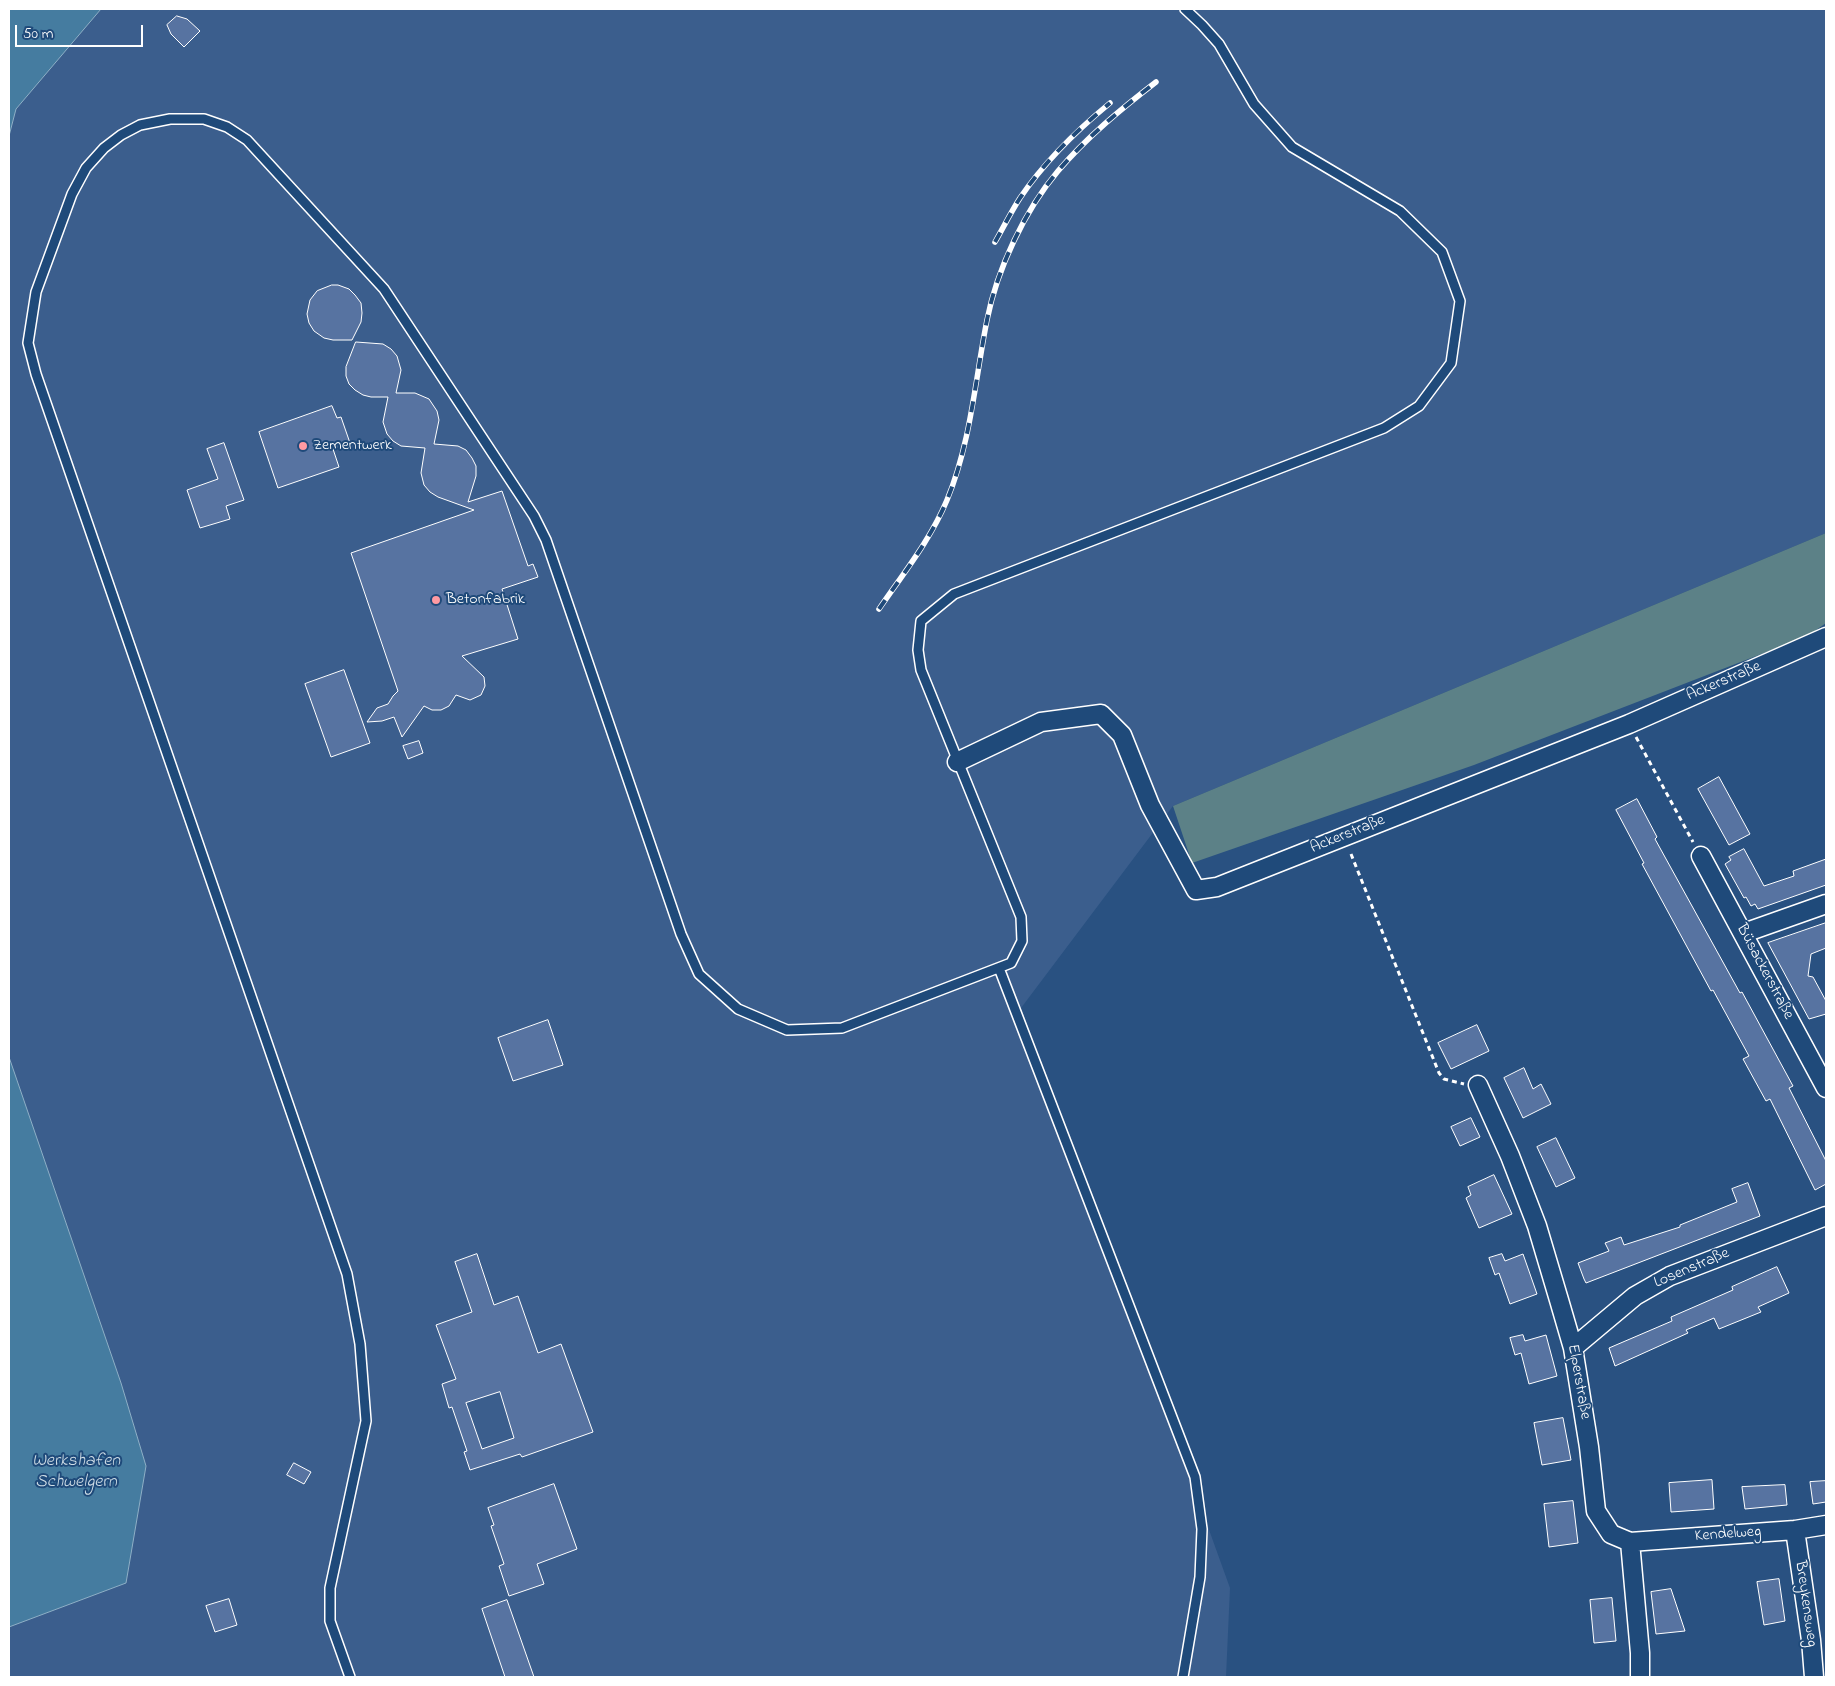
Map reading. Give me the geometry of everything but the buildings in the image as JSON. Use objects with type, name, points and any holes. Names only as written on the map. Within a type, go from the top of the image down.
[{"type":"street","name":"Ackerstraße","points":[[957,762],[1041,722],[1101,714],[1122,735],[1150,806],[1196,890],[1217,887],[1629,724],[1826,637]]},
{"type":"street","name":"Büsackerstraße","points":[[1701,856],[1826,1088]]},
{"type":"street","points":[[1744,933],[1826,904]]},
{"type":"street","name":"Elperstraße","points":[[1478,1085],[1510,1156],[1537,1226],[1572,1348],[1589,1447],[1596,1511],[1611,1534],[1630,1542]]},
{"type":"street","name":"Losenstraße","points":[[1572,1348],[1635,1296],[1670,1276],[1826,1216]]},
{"type":"street","name":"Kendelweg","points":[[1630,1542],[1795,1530],[1826,1525]]},
{"type":"street","name":"Breykensweg","points":[[1795,1530],[1811,1640],[1814,1677]]},
{"type":"street","points":[[1630,1542],[1640,1653],[1640,1677]]},
{"type":"lane","points":[[350,1677],[330,1621],[330,1588],[366,1421],[360,1344],[347,1274],[36,374],[28,343],[36,292],[72,194],[86,168],[104,148],[121,135],[140,125],[170,119],[204,119],[227,127],[247,140],[384,288],[534,516],[546,540],[681,934],[699,974],[738,1009],[787,1030],[842,1028],[1012,963],[1022,941],[1021,917],[921,670],[918,650],[921,621],[954,594],[1384,428],[1419,406],[1451,363],[1460,301],[1442,252],[1400,211],[1292,147],[1254,104],[1219,44],[1185,9]]},
{"type":"lane","points":[[999,968],[1195,1477],[1202,1529],[1200,1577],[1183,1677]]},
{"type":"path","points":[[1629,724],[1701,856]]},
{"type":"path","points":[[1351,854],[1439,1073],[1444,1078],[1454,1082],[1478,1085]]},
{"type":"shaded area","points":[[101,9],[1826,9],[1826,533],[1173,806],[1021,1008],[1230,1588],[1226,1677],[9,1677],[9,1627],[126,1583],[146,1466],[121,1383],[9,1057],[9,136],[16,109]]},
{"type":"green space","points":[[1826,533],[1826,623],[1808,636],[1474,765],[1192,863],[1173,806]]},
{"type":"water","points":[[9,9],[101,9],[16,109],[9,136]]},
{"type":"water","name":"Werkshafen Schwelgern","points":[[9,1057],[121,1383],[146,1466],[126,1583],[9,1627]]},
{"type":"railway","points":[[879,609],[925,542],[947,500],[962,456],[972,411],[987,320],[998,281],[1014,241],[1034,204],[1058,171],[1105,124],[1156,82]]},
{"type":"railway","points":[[995,242],[1020,198],[1040,171],[1085,124],[1110,103]]},
{"type":"place","name":"Zementwerk","points":[[303,446]]},
{"type":"place","name":"Betonfabrik","points":[[436,600]]}]
